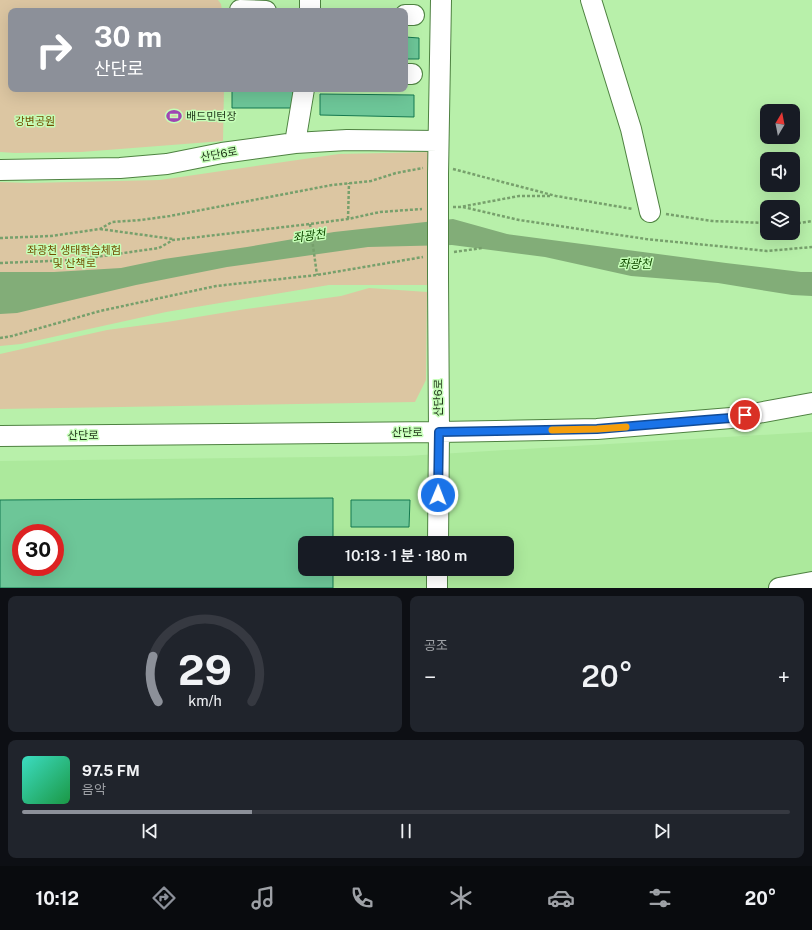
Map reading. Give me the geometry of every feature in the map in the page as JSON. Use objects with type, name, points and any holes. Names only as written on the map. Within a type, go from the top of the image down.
[{"type":"street","points":[[438,170],[441,0]]},
{"type":"street","points":[[592,0],[631,129],[650,212]]},
{"type":"street","points":[[295,143],[304,92]]},
{"type":"street","name":"산단6로","points":[[0,170],[120,168],[167,164],[222,153],[295,143],[347,140],[438,141]]},
{"type":"street","name":"산단6로","points":[[438,170],[438,536]]},
{"type":"street","name":"산단로","points":[[0,436],[597,429],[731,418],[812,403]]},
{"type":"street","points":[[437,576],[437,588]]},
{"type":"street","points":[[779,588],[812,582]]},
{"type":"path","points":[[100,229],[112,222],[170,216],[332,185],[371,181],[396,173],[438,170],[556,196],[650,212],[712,221],[760,223]]},
{"type":"path","points":[[348,219],[349,183]]},
{"type":"path","points":[[453,207],[519,196],[556,196]]},
{"type":"path","points":[[460,207],[519,220],[646,239],[767,251],[812,247]]},
{"type":"path","points":[[0,238],[51,236],[100,229],[174,240],[348,219],[380,212],[424,209]]},
{"type":"path","points":[[800,223],[812,221]]},
{"type":"path","points":[[310,224],[317,275]]},
{"type":"path","points":[[0,263],[74,260],[159,248],[174,240]]},
{"type":"path","points":[[451,253],[482,248]]},
{"type":"path","points":[[0,338],[100,311],[216,286],[317,275],[427,257]]},
{"type":"shaded area","points":[[812,432],[812,588],[0,588],[0,461],[406,456]]},
{"type":"green space","name":"강변공원","points":[[0,0],[218,0],[221,4],[222,8],[8,8],[8,92],[224,92],[223,141],[81,152],[0,152]]},
{"type":"green space","name":"좌광천 생태학습체험 및 산책로","points":[[429,152],[428,285],[329,285],[166,312],[21,344],[0,346],[0,182],[29,183],[160,180],[339,154]]},
{"type":"green space","points":[[369,288],[427,292],[426,380],[415,402],[0,409],[0,354],[107,330],[341,296]]},
{"type":"water","name":"좌광천","points":[[453,219],[507,234],[726,263],[812,272],[812,296],[792,295],[718,283],[631,276],[545,257],[452,245],[368,247],[227,267],[136,285],[17,313],[0,314],[0,272],[54,272],[121,268],[164,259],[334,232]]},
{"type":"building","points":[[408,37],[419,38],[419,59],[408,59]]},
{"type":"building","points":[[232,92],[293,92],[293,108],[232,108]]},
{"type":"building","points":[[320,94],[414,95],[414,117],[320,115]]},
{"type":"building","points":[[333,498],[333,536],[298,536],[298,576],[333,576],[333,588],[0,588],[0,500]]},
{"type":"building","points":[[351,500],[410,500],[409,527],[351,527]]},
{"type":"slow traffic","points":[[552,430],[626,427]]},
{"type":"place","name":"배드민턴장","points":[[174,116]]},
{"type":"route","points":[[438,495],[439,432],[597,429],[731,418],[745,415]]}]
